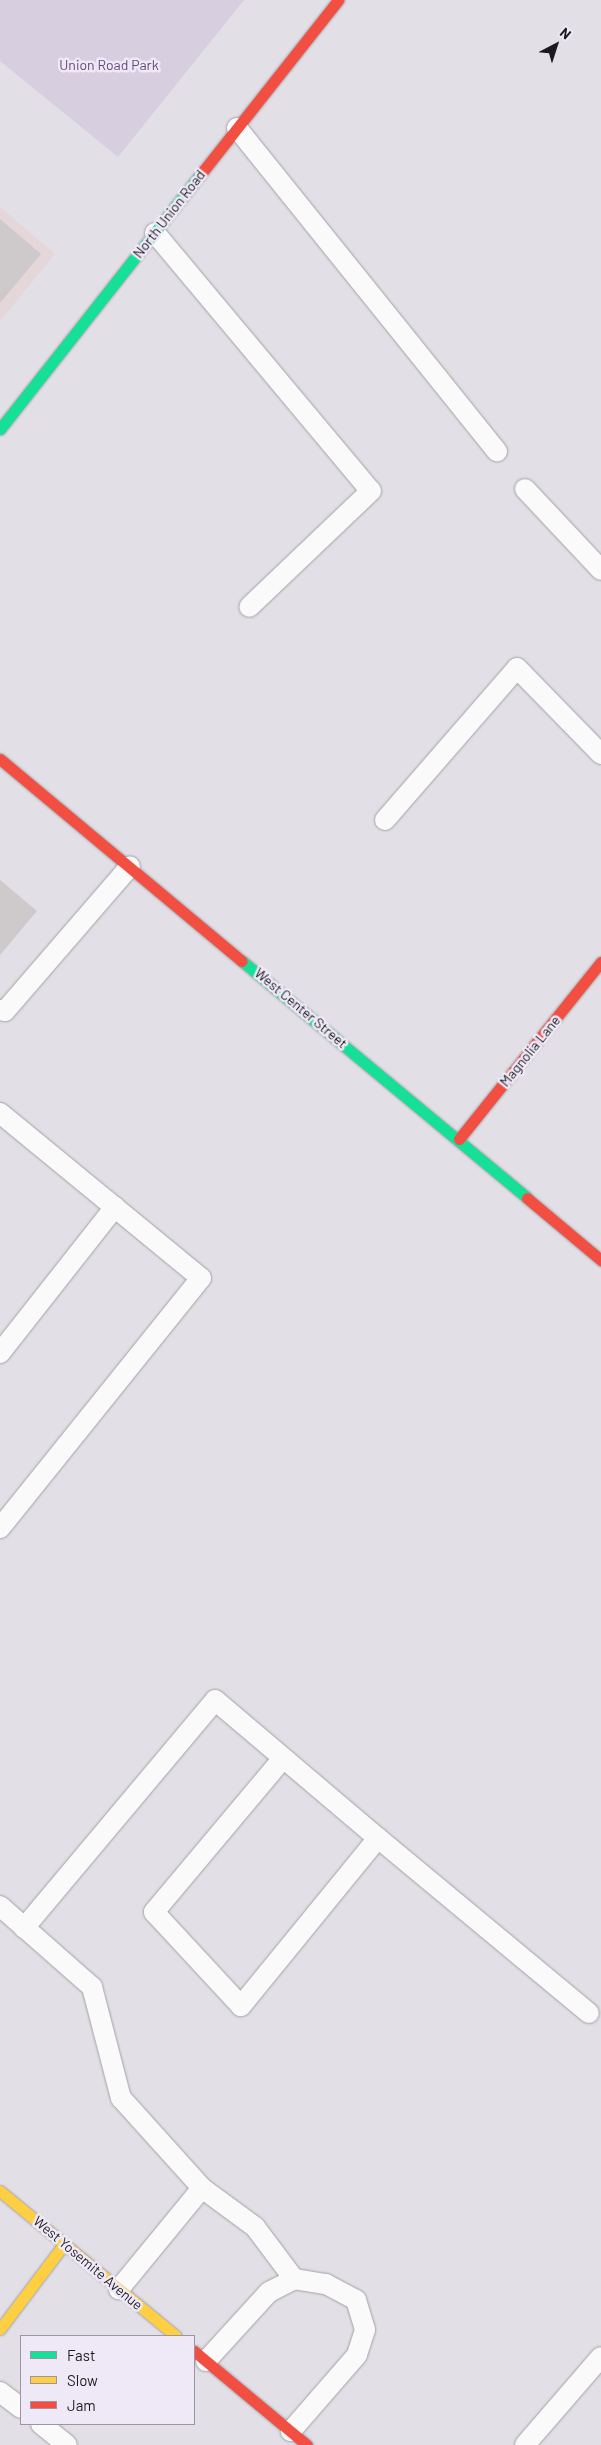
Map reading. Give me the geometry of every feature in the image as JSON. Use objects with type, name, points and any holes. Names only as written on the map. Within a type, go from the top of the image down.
[{"type":"street","name":"North Union Road","points":[[3,419],[154,233],[338,0]]},
{"type":"street","name":"West Center Street","points":[[0,759],[459,1139],[601,1260]]},
{"type":"street","name":"Magnolia Lane","points":[[459,1139],[601,962]]},
{"type":"street","name":"West Yosemite Avenue","points":[[0,2191],[175,2335]]},
{"type":"street","points":[[0,2329],[64,2244]]},
{"type":"street","points":[[200,2356],[307,2445]]},
{"type":"lane","points":[[237,128],[497,451]]},
{"type":"lane","points":[[154,233],[371,490],[249,607]]},
{"type":"lane","points":[[525,489],[601,570]]},
{"type":"lane","points":[[384,820],[517,668],[601,754]]},
{"type":"lane","points":[[3,1011],[130,866]]},
{"type":"lane","points":[[0,1113],[201,1278],[0,1528]]},
{"type":"lane","points":[[0,1353],[115,1207]]},
{"type":"lane","points":[[24,1928],[215,1700],[589,2013]]},
{"type":"lane","points":[[283,1758],[154,1912],[241,2006],[378,1838]]},
{"type":"lane","points":[[0,1906],[92,1988],[122,2098],[202,2188],[255,2227],[294,2279]]},
{"type":"lane","points":[[119,2289],[202,2188]]},
{"type":"lane","points":[[200,2356],[269,2292],[294,2279],[326,2284],[356,2300],[365,2330],[357,2355],[291,2431]]},
{"type":"lane","points":[[525,2445],[601,2357]]},
{"type":"lane","points":[[0,2392],[20,2407]]},
{"type":"lane","points":[[42,2425],[67,2445]]},
{"type":"shaded area","points":[[0,207],[55,254],[0,321]]},
{"type":"green space","name":"Union Road Park","points":[[0,0],[244,0],[118,157],[0,61]]},
{"type":"building","points":[[0,219],[41,254],[0,303]]},
{"type":"building","points":[[0,880],[37,911],[0,955]]},
{"type":"traffic: fast","points":[[0,429],[200,175]]},
{"type":"traffic: fast","points":[[242,961],[527,1198]]},
{"type":"traffic: slow","points":[[0,2191],[175,2335]]},
{"type":"traffic: slow","points":[[0,2329],[64,2244]]},
{"type":"traffic: jam","points":[[200,175],[338,0]]},
{"type":"traffic: jam","points":[[0,759],[242,961]]},
{"type":"traffic: jam","points":[[459,1139],[601,962]]},
{"type":"traffic: jam","points":[[527,1198],[601,1260]]},
{"type":"traffic: jam","points":[[195,2352],[307,2445]]}]
